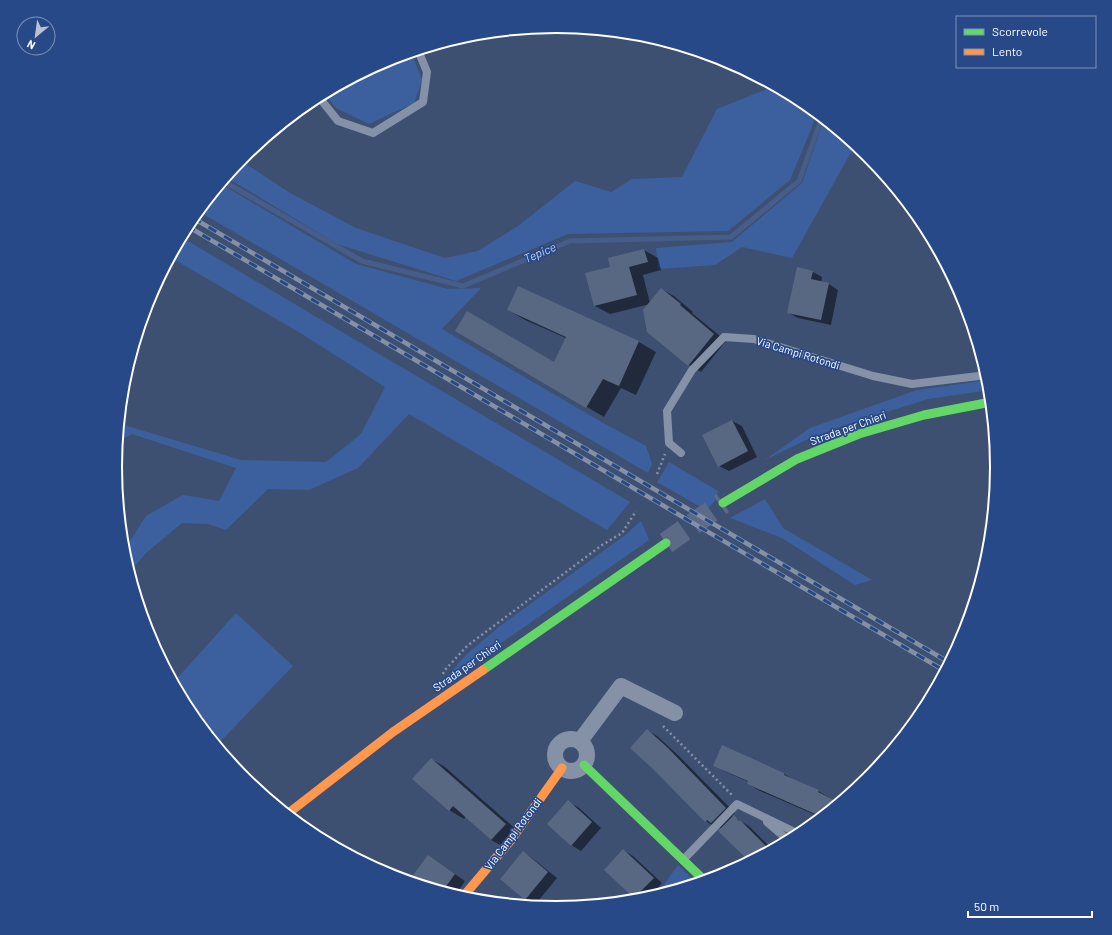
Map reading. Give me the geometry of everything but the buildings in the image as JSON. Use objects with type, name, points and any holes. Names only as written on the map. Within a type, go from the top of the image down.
[{"type":"main road","name":"Strada per Chieri","points":[[723,504],[797,459],[859,434],[924,415],[986,403]]},
{"type":"main road","name":"Strada per Chieri","points":[[290,812],[394,732],[666,543]]},
{"type":"main road","points":[[584,765],[700,877]]},
{"type":"main road","name":"Via Campi Rotondi","points":[[466,893],[512,840],[562,768]]},
{"type":"street","points":[[580,741],[621,686],[675,713]]},
{"type":"street","points":[[573,738],[580,741],[586,747],[588,752],[588,758],[584,765],[578,770],[572,771],[562,768],[556,760],[555,755],[558,745],[567,739],[573,738]]},
{"type":"lane","points":[[322,101],[338,121],[373,133],[423,102],[427,72],[420,55]]},
{"type":"lane","name":"Via Campi Rotondi","points":[[668,443],[667,411],[692,370],[724,337],[754,339],[873,376],[912,384],[980,376]]},
{"type":"lane","points":[[668,443],[681,454]]},
{"type":"lane","points":[[682,860],[737,804],[793,831]]},
{"type":"lane","points":[[761,816],[784,837]]},
{"type":"path","points":[[657,474],[668,443]]},
{"type":"path","points":[[441,678],[444,671],[467,646],[602,545],[622,533],[636,511]]},
{"type":"path","points":[[661,724],[733,795],[737,804]]},
{"type":"shaded area","points":[[413,57],[422,80],[414,103],[369,124],[336,108],[328,98],[364,78]]},
{"type":"shaded area","points":[[768,89],[814,118],[790,180],[728,231],[568,234],[456,281],[337,244],[230,180],[246,164],[290,193],[356,228],[445,258],[478,251],[518,226],[575,181],[611,192],[632,179],[682,177],[717,109]]},
{"type":"shaded area","points":[[822,124],[852,150],[792,258],[742,247],[715,265],[658,269],[656,248],[732,242],[802,183]]},
{"type":"shaded area","points":[[225,186],[356,264],[448,289],[481,288],[442,329],[605,424],[646,446],[652,464],[648,473],[203,214]]},
{"type":"shaded area","points":[[186,240],[630,502],[607,530],[409,414],[358,468],[309,490],[268,489],[226,530],[208,524],[182,523],[146,553],[133,568],[128,543],[146,516],[183,495],[219,501],[236,468],[132,434],[122,439],[124,420],[127,426],[241,460],[326,462],[361,434],[385,387],[302,334],[175,260]]},
{"type":"shaded area","points":[[982,381],[983,391],[928,399],[842,426],[806,440],[765,460],[810,428],[917,390]]},
{"type":"shaded area","points":[[669,462],[718,491],[715,501],[706,510],[657,482]]},
{"type":"shaded area","points":[[765,499],[783,528],[872,580],[855,585],[782,538],[730,518]]},
{"type":"shaded area","points":[[641,521],[649,540],[458,673],[444,680],[466,655],[500,626],[624,536]]},
{"type":"shaded area","points":[[236,613],[293,666],[219,742],[195,709],[177,679]]},
{"type":"shaded area","points":[[678,865],[693,880],[668,887],[661,889]]},
{"type":"waterway","name":"Tepice","points":[[227,183],[362,261],[463,286],[570,241],[731,237],[799,181],[820,122]]},
{"type":"tunnel","points":[[666,543],[723,503]]},
{"type":"railway","points":[[198,221],[946,660]]},
{"type":"railway","points":[[193,229],[941,669]]},
{"type":"traffic: fast","points":[[723,503],[797,459],[859,434],[924,415],[986,403]]},
{"type":"traffic: fast","points":[[483,670],[666,543]]},
{"type":"traffic: fast","points":[[584,765],[701,877]]},
{"type":"traffic: slow","points":[[290,812],[393,732],[483,670]]},
{"type":"traffic: slow","points":[[466,893],[511,840],[562,768]]}]
